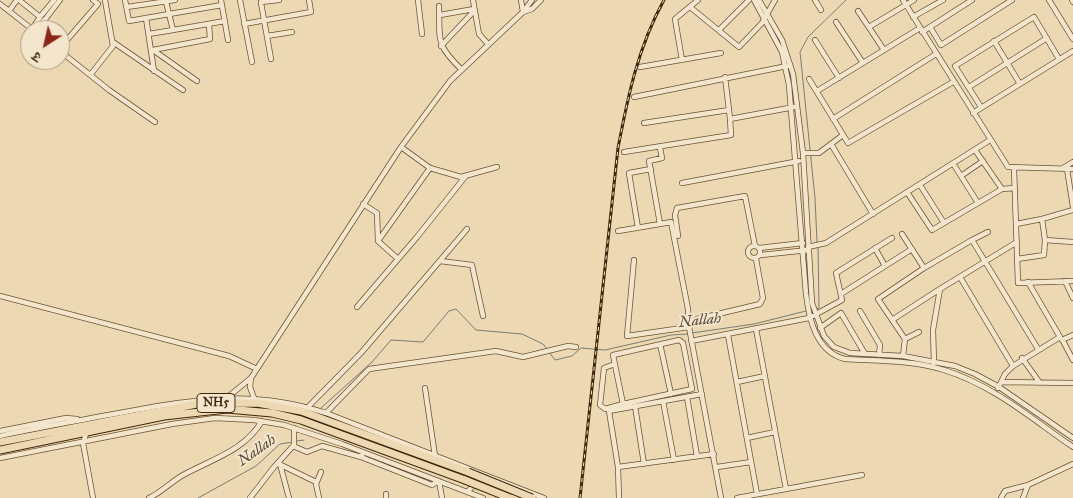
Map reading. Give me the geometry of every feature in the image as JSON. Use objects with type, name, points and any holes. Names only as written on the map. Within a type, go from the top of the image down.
[{"type":"highway","name":"NH5","points":[[123,422],[197,404],[233,402],[280,406],[340,425],[532,498]]},
{"type":"highway","name":"NH5","points":[[0,442],[84,427],[217,410],[272,413],[324,428],[510,498]]},
{"type":"highway","name":"NH5","points":[[0,450],[84,427]]},
{"type":"street","points":[[9,11],[18,0],[42,19]]},
{"type":"street","points":[[42,19],[54,0]]},
{"type":"street","points":[[42,19],[60,0]]},
{"type":"street","points":[[70,37],[98,4],[93,0]]},
{"type":"street","points":[[91,74],[110,52],[113,42],[105,0]]},
{"type":"street","points":[[125,0],[129,21],[170,15],[221,2],[228,40]]},
{"type":"street","points":[[127,7],[175,0]]},
{"type":"street","points":[[240,0],[252,62]]},
{"type":"street","points":[[271,59],[261,1],[279,0]]},
{"type":"street","points":[[244,24],[311,12],[310,0]]},
{"type":"street","points":[[418,0],[422,34]]},
{"type":"street","points":[[472,0],[479,34],[488,44]]},
{"type":"street","points":[[521,0],[524,12]]},
{"type":"street","points":[[228,397],[251,378],[401,147],[450,81],[524,12],[532,0]]},
{"type":"street","points":[[524,12],[532,9],[541,0]]},
{"type":"street","points":[[682,60],[675,21],[686,8],[698,0]]},
{"type":"street","points":[[719,30],[749,0]]},
{"type":"street","points":[[754,0],[776,40],[795,106],[802,251],[812,311],[824,336],[834,347],[850,353],[903,356],[955,366],[999,387],[1072,437],[1067,442]]},
{"type":"street","points":[[759,0],[782,40],[791,65],[803,160],[812,311],[809,318]]},
{"type":"street","points":[[690,7],[741,47],[764,19],[766,12],[775,0]]},
{"type":"street","points":[[816,0],[821,10]]},
{"type":"street","points":[[869,27],[904,2],[914,0]]},
{"type":"street","points":[[913,17],[943,0]]},
{"type":"street","points":[[817,92],[884,50],[930,27],[972,0]]},
{"type":"street","points":[[833,119],[934,52],[941,45],[1012,0]]},
{"type":"street","points":[[1049,0],[1073,39]]},
{"type":"street","points":[[166,2],[173,30]]},
{"type":"street","points":[[904,2],[1008,167],[1014,169],[1068,169]]},
{"type":"street","points":[[0,4],[21,20]]},
{"type":"street","points":[[439,6],[441,46],[462,70]]},
{"type":"street","points":[[440,15],[474,10]]},
{"type":"street","points":[[441,46],[474,10]]},
{"type":"street","points":[[858,11],[884,50]]},
{"type":"street","points":[[982,107],[955,66],[994,41],[1034,17],[1059,59]]},
{"type":"street","points":[[146,18],[153,50],[154,70]]},
{"type":"street","points":[[149,34],[225,21]]},
{"type":"street","points":[[836,22],[863,63]]},
{"type":"street","points":[[153,50],[210,40],[209,24]]},
{"type":"street","points":[[930,27],[941,45]]},
{"type":"street","points":[[267,36],[292,32]]},
{"type":"street","points":[[969,87],[1047,38]]},
{"type":"street","points":[[815,40],[839,78]]},
{"type":"street","points":[[994,41],[1020,84]]},
{"type":"street","points":[[113,42],[183,90]]},
{"type":"street","points":[[153,50],[197,81]]},
{"type":"street","points":[[973,113],[1073,51]]},
{"type":"street","points":[[640,67],[722,53]]},
{"type":"street","points":[[70,57],[109,90],[156,122]]},
{"type":"street","points":[[634,96],[791,65]]},
{"type":"street","points":[[624,152],[660,148],[732,135],[725,77]]},
{"type":"street","points":[[809,79],[848,144],[953,82]]},
{"type":"street","points":[[730,119],[795,106]]},
{"type":"street","points":[[644,123],[729,110]]},
{"type":"street","points":[[802,153],[819,153],[843,135]]},
{"type":"street","points":[[809,247],[802,243],[757,247],[749,249],[748,255],[758,257],[802,251],[809,247],[819,246],[954,165],[990,140]]},
{"type":"street","points":[[831,144],[873,214]]},
{"type":"street","points":[[401,147],[430,168],[461,177],[497,167]]},
{"type":"street","points":[[660,148],[662,158],[649,161],[660,224]]},
{"type":"street","points":[[975,150],[1002,189]]},
{"type":"street","points":[[682,183],[803,160]]},
{"type":"street","points":[[961,176],[983,161]]},
{"type":"street","points":[[1016,224],[1042,219],[1073,209],[1068,169],[1073,162]]},
{"type":"street","points":[[954,165],[978,203]]},
{"type":"street","points":[[378,242],[430,168]]},
{"type":"street","points":[[638,228],[629,173],[651,169]]},
{"type":"street","points":[[1014,169],[1018,283],[1073,281]]},
{"type":"street","points":[[357,307],[465,176]]},
{"type":"street","points":[[920,185],[944,224]]},
{"type":"street","points":[[907,192],[931,229],[944,224],[1002,189],[1015,188]]},
{"type":"street","points":[[634,260],[627,336],[689,327],[697,319],[760,304],[764,298],[757,247],[745,196],[677,208],[675,215],[678,236]]},
{"type":"street","points":[[363,204],[377,214],[378,242],[398,259]]},
{"type":"street","points":[[1017,259],[1044,255],[1045,240],[1042,219]]},
{"type":"street","points":[[618,231],[671,222],[688,309],[691,341],[717,468],[721,498]]},
{"type":"street","points":[[308,407],[361,353],[467,229]]},
{"type":"street","points":[[903,356],[905,339],[878,299],[924,268],[988,232]]},
{"type":"street","points":[[902,234],[924,268]]},
{"type":"street","points":[[812,311],[842,300],[836,273],[892,238]]},
{"type":"street","points":[[972,240],[1038,349]]},
{"type":"street","points":[[1045,240],[1073,242]]},
{"type":"street","points":[[892,320],[1017,242]]},
{"type":"street","points":[[876,248],[885,266]]},
{"type":"street","points":[[840,294],[912,249]]},
{"type":"street","points":[[440,261],[472,265],[483,316]]},
{"type":"street","points":[[960,277],[1013,366]]},
{"type":"street","points":[[1065,281],[1073,298]]},
{"type":"street","points":[[1028,282],[1073,360]]},
{"type":"street","points":[[934,367],[933,330],[940,289]]},
{"type":"street","points":[[0,296],[220,354],[256,369]]},
{"type":"street","points":[[860,311],[880,344],[879,355]]},
{"type":"street","points":[[820,328],[841,313],[865,354]]},
{"type":"street","points":[[691,341],[809,318]]},
{"type":"street","points":[[809,318],[824,346],[840,358],[912,363],[934,367],[969,379],[995,393],[1073,446]]},
{"type":"street","points":[[756,329],[786,489]]},
{"type":"street","points":[[905,339],[919,332]]},
{"type":"street","points":[[728,335],[757,494]]},
{"type":"street","points":[[995,393],[1005,374],[1022,358],[1038,349],[1073,335]]},
{"type":"street","points":[[614,364],[604,368],[600,405],[605,409],[692,389],[689,367],[681,341],[613,355],[623,404]]},
{"type":"street","points":[[660,344],[671,394]]},
{"type":"street","points":[[326,412],[369,369],[496,351],[522,356],[568,346],[576,347]]},
{"type":"street","points":[[1022,358],[1040,383]]},
{"type":"street","points":[[689,367],[696,366]]},
{"type":"street","points":[[737,382],[765,376]]},
{"type":"street","points":[[251,378],[250,388],[254,398]]},
{"type":"street","points":[[1002,382],[1073,383]]},
{"type":"street","points":[[425,388],[435,456]]},
{"type":"street","points":[[619,498],[618,468],[609,411],[702,394]]},
{"type":"street","points":[[0,436],[84,427],[192,400],[228,397],[254,398],[326,412],[396,438],[435,456],[475,469],[544,498]]},
{"type":"street","points":[[687,397],[698,456]]},
{"type":"street","points":[[664,401],[674,460]]},
{"type":"street","points":[[635,406],[644,464]]},
{"type":"street","points":[[0,431],[66,418],[84,427]]},
{"type":"street","points":[[0,458],[84,443],[172,424],[215,418],[262,421],[294,428],[362,451],[483,498]]},
{"type":"street","points":[[149,498],[185,474],[233,450],[255,433],[262,421]]},
{"type":"street","points":[[84,427],[84,443],[93,498]]},
{"type":"street","points":[[250,498],[294,446],[294,428]]},
{"type":"street","points":[[747,438],[775,432]]},
{"type":"street","points":[[294,446],[307,452],[322,446],[361,457],[432,485],[439,481]]},
{"type":"street","points":[[361,457],[362,451]]},
{"type":"street","points":[[618,468],[714,454]]},
{"type":"street","points":[[717,468],[751,462]]},
{"type":"street","points":[[280,463],[316,482]]},
{"type":"street","points":[[280,463],[289,498]]},
{"type":"street","points":[[1001,498],[1005,491],[1028,485],[1073,464]]},
{"type":"street","points":[[467,492],[476,480],[477,474],[475,469]]},
{"type":"street","points":[[319,498],[316,482],[321,472]]},
{"type":"street","points":[[738,498],[862,475]]},
{"type":"street","points":[[439,481],[442,498]]},
{"type":"street","points":[[1024,498],[1028,485]]},
{"type":"waterway","name":"Nallah","points":[[817,242],[815,198],[800,52],[808,37],[846,0]]},
{"type":"waterway","name":"Nallah","points":[[810,310],[819,308],[818,246]]},
{"type":"waterway","name":"Nallah","points":[[321,408],[372,362],[391,340],[423,342],[449,311],[456,309],[476,330],[522,334],[543,344],[547,349]]},
{"type":"waterway","name":"Nallah","points":[[692,333],[754,324],[806,311]]},
{"type":"waterway","name":"Nallah","points":[[549,352],[555,360],[572,356],[581,348],[605,350],[671,335],[688,334]]},
{"type":"waterway","name":"Nallah","points":[[297,441],[304,440]]},
{"type":"waterway","name":"Nallah","points":[[198,498],[256,466],[280,444],[293,442]]},
{"type":"railway","points":[[580,498],[618,148],[635,72],[647,36],[664,0]]}]
